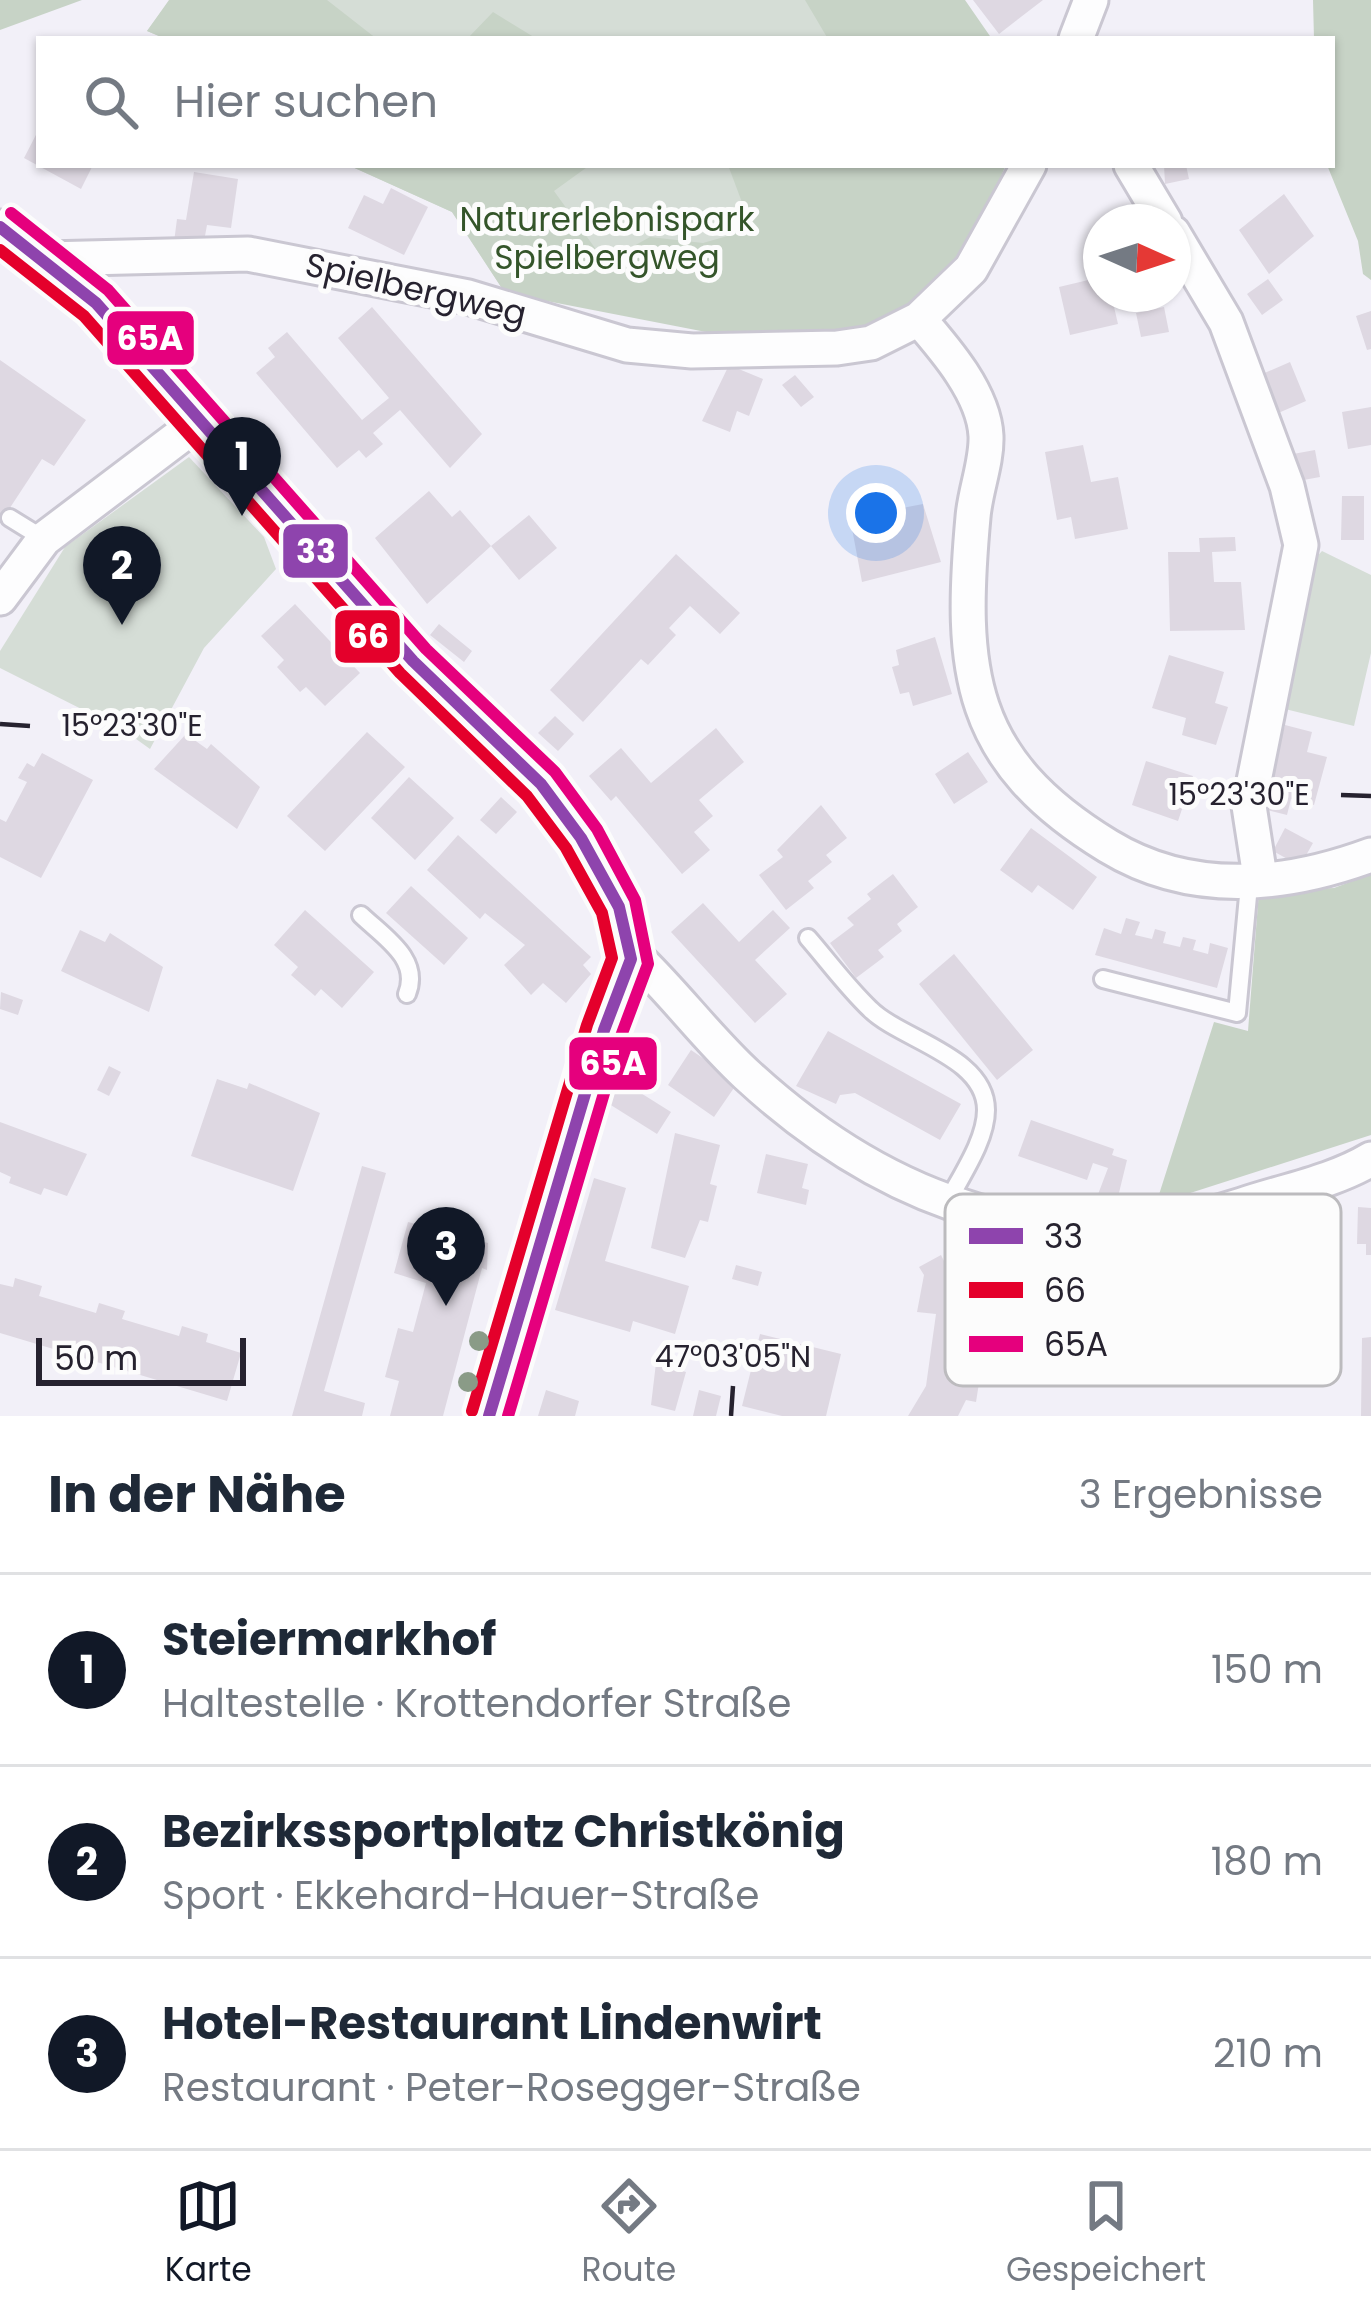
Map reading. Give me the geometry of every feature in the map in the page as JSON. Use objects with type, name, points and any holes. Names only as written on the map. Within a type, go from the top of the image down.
[{"type":"street","name":"Spielbergweg","points":[[46,259],[248,254],[468,297],[627,345],[692,351],[872,344],[920,319],[970,268],[1026,168]]},
{"type":"street","points":[[1133,168],[1155,204]]},
{"type":"street","points":[[0,227],[46,259],[109,317],[413,662],[541,784],[610,890],[631,959],[604,1030],[489,1416]]},
{"type":"street","points":[[1191,263],[1226,322],[1287,486],[1301,544],[1250,806],[1251,879]]},
{"type":"street","points":[[920,319],[974,398],[986,439],[974,504],[968,625],[973,682],[997,742],[1038,796],[1129,858],[1209,884],[1321,874],[1371,855]]},
{"type":"street","points":[[0,598],[44,539],[200,421]]},
{"type":"street","points":[[631,959],[640,961],[744,1073],[802,1122],[945,1204]]},
{"type":"street","points":[[1270,1194],[1371,1160]]},
{"type":"lane","points":[[10,518],[44,539]]},
{"type":"lane","points":[[1102,979],[1237,1012],[1251,879]]},
{"type":"lane","points":[[361,914],[409,964],[413,978],[406,994]]},
{"type":"lane","points":[[808,938],[872,1012],[966,1070],[981,1087],[986,1110],[980,1134],[951,1194]]},
{"type":"green space","points":[[0,0],[82,0],[0,30]]},
{"type":"green space","points":[[169,0],[327,0],[373,36],[159,36],[147,31]]},
{"type":"green space","points":[[170,0],[933,0],[956,36],[159,36],[147,31]]},
{"type":"green space","points":[[805,0],[965,0],[990,36],[826,36]]},
{"type":"green space","points":[[1313,0],[1371,0],[1371,280],[1363,274],[1358,241],[1328,168],[1335,168],[1335,36],[1314,36]]},
{"type":"green space","points":[[493,12],[532,36],[470,36]]},
{"type":"green space","name":"Naturerlebnispark Spielbergweg","points":[[355,168],[958,168],[927,238],[505,293],[452,212]]},
{"type":"green space","name":"Naturerlebnispark Spielbergweg","points":[[355,168],[586,168],[554,191],[605,262],[650,237],[703,243],[752,229],[729,168],[1005,168],[962,267],[848,352],[814,353],[505,293],[452,212]]},
{"type":"green space","points":[[189,457],[264,537],[276,569],[204,648],[150,749],[125,731],[0,668],[0,651],[65,547]]},
{"type":"green space","points":[[1322,551],[1371,575],[1371,653],[1354,726],[1281,708],[1304,571]]},
{"type":"green space","points":[[1371,874],[1371,1135],[1187,1194],[1159,1194],[1214,1022],[1248,1031],[1259,891],[1334,888]]},
{"type":"building","points":[[973,0],[1043,0],[999,34]]},
{"type":"building","points":[[36,135],[36,165],[24,158]]},
{"type":"building","points":[[42,168],[92,168],[81,189]]},
{"type":"building","points":[[1164,168],[1187,168],[1189,179],[1165,184]]},
{"type":"building","points":[[194,172],[238,179],[231,228],[207,225],[203,247],[174,242],[177,219],[186,220]]},
{"type":"building","points":[[391,188],[428,207],[404,255],[348,228],[364,195],[383,204]]},
{"type":"building","points":[[1284,194],[1314,236],[1269,274],[1239,230]]},
{"type":"building","points":[[1268,279],[1283,300],[1262,315],[1247,294]]},
{"type":"building","points":[[1083,281],[1083,312],[1115,312],[1118,324],[1070,335],[1059,287]]},
{"type":"building","points":[[372,307],[482,434],[450,468],[400,410],[373,433],[383,444],[366,458],[359,450],[337,468],[256,373],[275,357],[268,348],[287,332],[362,420],[389,398],[338,338]]},
{"type":"building","points":[[1371,311],[1371,349],[1367,350],[1356,316]]},
{"type":"building","points":[[1165,312],[1169,332],[1141,337],[1136,313]]},
{"type":"building","points":[[0,360],[86,420],[54,466],[42,459],[0,523]]},
{"type":"building","points":[[1290,362],[1306,401],[1276,414],[1260,375]]},
{"type":"building","points":[[729,365],[763,379],[749,416],[737,411],[730,432],[702,421]]},
{"type":"building","points":[[795,375],[814,397],[801,407],[782,385]]},
{"type":"building","points":[[1371,407],[1371,445],[1348,449],[1342,412]]},
{"type":"building","points":[[1083,445],[1091,482],[1118,477],[1128,529],[1075,539],[1071,517],[1057,520],[1045,452]]},
{"type":"building","points":[[1315,450],[1320,477],[1298,481],[1293,454]]},
{"type":"building","points":[[429,491],[452,517],[460,510],[491,546],[427,604],[375,538]]},
{"type":"building","points":[[1342,496],[1364,496],[1364,540],[1341,540]]},
{"type":"building","points":[[923,504],[941,562],[862,582],[850,518]]},
{"type":"building","points":[[529,515],[557,548],[519,580],[491,546]]},
{"type":"building","points":[[1235,537],[1236,551],[1212,552],[1214,582],[1241,582],[1245,630],[1170,631],[1168,552],[1200,552],[1199,538]]},
{"type":"building","points":[[676,554],[740,613],[720,634],[690,606],[669,628],[676,635],[648,665],[641,659],[583,722],[550,690]]},
{"type":"building","points":[[295,604],[360,673],[325,706],[306,687],[300,692],[277,667],[284,660],[261,636]]},
{"type":"building","points":[[439,624],[472,651],[464,662],[430,635]]},
{"type":"building","points":[[935,637],[952,694],[913,706],[909,692],[900,694],[892,667],[899,665],[896,650]]},
{"type":"building","points":[[1169,655],[1224,672],[1215,703],[1228,707],[1216,745],[1182,735],[1186,718],[1152,708]]},
{"type":"building","points":[[555,716],[574,734],[558,751],[538,733]]},
{"type":"building","points":[[1285,725],[1312,732],[1307,752],[1327,757],[1314,805],[1291,799],[1287,815],[1263,809]]},
{"type":"building","points":[[716,728],[744,762],[699,800],[713,816],[694,832],[710,850],[682,874],[616,796],[611,801],[589,776],[621,748],[651,783]]},
{"type":"building","points":[[367,732],[405,767],[325,851],[287,816]]},
{"type":"building","points":[[186,734],[207,749],[211,744],[260,787],[237,829],[154,769]]},
{"type":"building","points":[[968,752],[988,782],[954,804],[935,774]]},
{"type":"building","points":[[42,753],[93,780],[41,878],[0,857],[0,819],[6,822],[27,782],[18,778],[27,763],[34,767]]},
{"type":"building","points":[[1146,761],[1193,776],[1178,821],[1132,805]]},
{"type":"building","points":[[409,777],[454,818],[415,860],[371,818]]},
{"type":"building","points":[[501,797],[517,812],[496,834],[480,820]]},
{"type":"building","points":[[821,805],[847,838],[826,855],[832,862],[808,881],[814,888],[786,910],[759,875],[783,857],[777,850]]},
{"type":"building","points":[[1031,828],[1097,877],[1073,910],[1038,885],[1032,893],[1000,870]]},
{"type":"building","points":[[1285,828],[1313,843],[1300,866],[1273,851]]},
{"type":"building","points":[[458,835],[591,957],[583,965],[591,974],[566,1003],[543,983],[531,995],[504,965],[525,945],[485,913],[480,919],[427,870]]},
{"type":"building","points":[[893,874],[918,907],[897,924],[902,931],[878,950],[884,957],[856,978],[830,943],[854,925],[847,918],[871,899],[867,894]]},
{"type":"building","points":[[411,886],[468,938],[444,965],[386,913]]},
{"type":"building","points":[[703,903],[739,942],[773,910],[790,928],[755,960],[787,994],[755,1023],[671,932]]},
{"type":"building","points":[[305,910],[374,972],[342,1008],[321,989],[315,996],[291,975],[298,967],[274,945]]},
{"type":"building","points":[[1126,918],[1140,922],[1135,935],[1152,939],[1155,929],[1166,932],[1163,943],[1180,947],[1183,937],[1196,940],[1193,950],[1208,954],[1210,943],[1228,948],[1217,988],[1095,955],[1104,928],[1121,934]]},
{"type":"building","points":[[80,930],[105,942],[110,933],[163,967],[149,1012],[61,971]]},
{"type":"building","points":[[954,954],[1033,1050],[997,1080],[919,984]]},
{"type":"building","points":[[1,992],[23,1000],[18,1015],[0,1009]]},
{"type":"building","points":[[828,1031],[961,1104],[940,1140],[855,1093],[840,1095],[836,1104],[796,1086]]},
{"type":"building","points":[[691,1050],[738,1082],[714,1117],[668,1085]]},
{"type":"building","points":[[109,1066],[121,1072],[109,1096],[97,1090]]},
{"type":"building","points":[[217,1079],[247,1089],[249,1083],[320,1113],[293,1191],[191,1156]]},
{"type":"building","points":[[620,1080],[671,1112],[657,1134],[606,1102]]},
{"type":"building","points":[[1031,1120],[1114,1149],[1112,1155],[1127,1160],[1119,1194],[1098,1194],[1108,1168],[1093,1163],[1087,1180],[1018,1156]]},
{"type":"building","points":[[0,1122],[87,1154],[67,1196],[44,1188],[41,1195],[9,1183],[11,1177],[0,1172]]},
{"type":"building","points":[[675,1133],[720,1145],[710,1184],[717,1186],[708,1222],[700,1220],[685,1258],[651,1248]]},
{"type":"building","points":[[766,1154],[808,1164],[802,1188],[809,1190],[806,1205],[757,1193]]},
{"type":"building","points":[[362,1166],[386,1173],[324,1391],[365,1403],[362,1416],[292,1416]]},
{"type":"building","points":[[594,1178],[626,1188],[605,1261],[689,1286],[675,1334],[633,1321],[630,1332],[555,1310]]},
{"type":"building","points":[[1358,1207],[1371,1208],[1371,1255],[1366,1255],[1366,1244],[1357,1244]]},
{"type":"building","points":[[408,1222],[488,1243],[487,1270],[482,1268],[443,1416],[390,1416],[399,1381],[385,1377],[398,1328],[413,1332],[426,1283],[394,1273]]},
{"type":"building","points":[[941,1255],[945,1263],[945,1386],[978,1386],[976,1402],[966,1400],[958,1416],[908,1416],[926,1386],[936,1314],[917,1312],[924,1275],[919,1267]]},
{"type":"building","points":[[736,1265],[762,1272],[758,1286],[732,1279]]},
{"type":"building","points":[[15,1278],[42,1286],[39,1296],[96,1313],[99,1303],[125,1311],[122,1319],[179,1336],[182,1326],[208,1334],[206,1342],[241,1353],[227,1401],[0,1333],[0,1284],[13,1287]]},
{"type":"building","points":[[760,1334],[841,1354],[826,1416],[782,1416],[742,1406]]},
{"type":"building","points":[[1371,1337],[1371,1416],[1361,1416],[1362,1338]]},
{"type":"building","points":[[656,1363],[686,1372],[675,1411],[651,1405]]},
{"type":"building","points":[[546,1390],[579,1401],[575,1416],[538,1416]]},
{"type":"building","points":[[699,1390],[721,1396],[716,1416],[693,1416]]},
{"type":"transit line","name":"65A","points":[[11,213],[108,290],[426,649],[555,772],[597,829],[635,900],[648,964],[621,1036],[508,1416]]},
{"type":"transit line","name":"33","points":[[0,227],[96,303],[413,661],[541,784],[581,838],[619,907],[631,959],[604,1030],[489,1416]]},
{"type":"transit line","name":"66","points":[[0,250],[84,316],[400,673],[527,796],[566,848],[602,913],[612,958],[587,1025],[472,1411]]},
{"type":"place","name":"Steiermarkhof","points":[[242,516]]},
{"type":"place","name":"Bezirkssportplatz Christkönig","points":[[122,625]]},
{"type":"place","name":"Hotel-Restaurant Lindenwirt","points":[[446,1306]]}]
